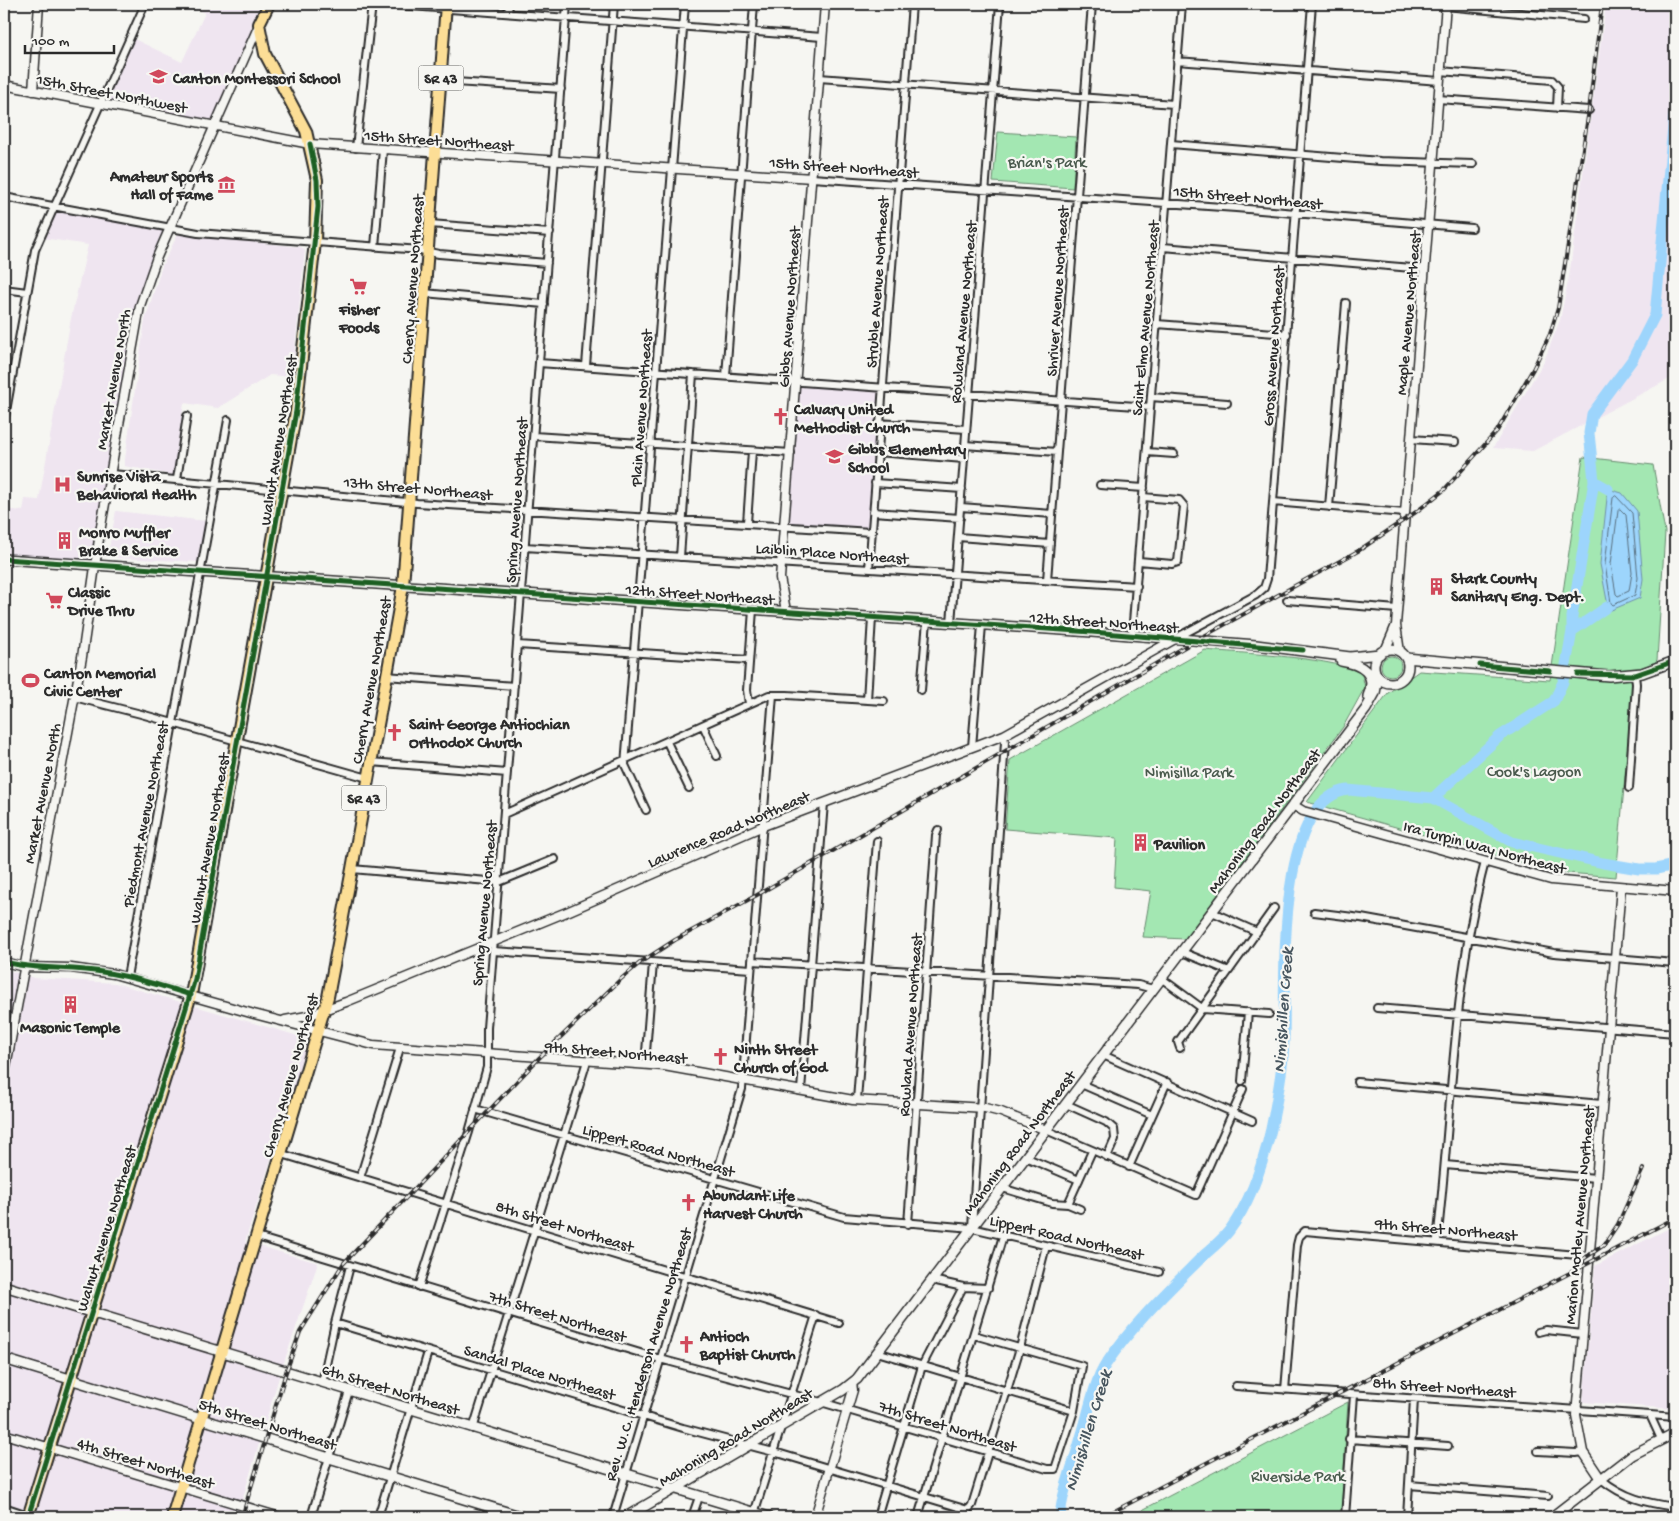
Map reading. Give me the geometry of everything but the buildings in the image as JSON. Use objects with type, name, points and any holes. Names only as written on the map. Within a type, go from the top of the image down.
[{"type":"main road","name":"Market Avenue North","points":[[259,24],[269,4]]},
{"type":"main road","name":"Cherry Avenue Northeast","points":[[172,1517],[325,1010],[352,869],[403,586],[446,6]]},
{"type":"main road","name":"Walnut Avenue Northeast","points":[[31,1516],[49,1447],[191,995],[268,577],[299,394],[315,242],[318,194],[310,144],[294,104],[269,63],[259,24]]},
{"type":"main road","name":"12th Street Northeast","points":[[4,558],[95,566],[1132,635],[1303,650],[1350,657],[1369,666],[1377,674]]},
{"type":"main road","points":[[1303,650],[1315,656],[1354,664],[1369,674],[1371,689],[1348,726],[1347,734]]},
{"type":"main road","name":"12th Street Northeast","points":[[1350,657],[1383,652]]},
{"type":"main road","points":[[1433,662],[1407,671],[1400,680],[1391,683],[1377,674],[1375,662],[1383,652],[1433,662],[1578,674],[1635,675],[1675,661]]},
{"type":"main road","points":[[1403,655],[1407,671]]},
{"type":"main road","name":"Mahoning Road Northeast","points":[[626,1517],[852,1383],[1082,1084],[1366,709],[1376,691],[1377,674]]},
{"type":"main road","name":"Mahoning Road Northeast","points":[[1366,709],[1377,700],[1391,683]]},
{"type":"main road","name":"6th Street Northeast","points":[[4,1286],[699,1496],[754,1515],[769,1517]]},
{"type":"main road","name":"5th Street Northeast","points":[[4,1359],[523,1517]]},
{"type":"main road","points":[[1552,1517],[1632,1455],[1675,1433]]},
{"type":"street","points":[[33,91],[39,4]]},
{"type":"street","points":[[4,422],[6,387],[35,250],[98,103],[145,4]]},
{"type":"street","points":[[356,148],[372,4]]},
{"type":"street","points":[[384,4],[446,6],[566,18],[822,37]]},
{"type":"street","points":[[508,13],[509,4]]},
{"type":"street","name":"Spring Avenue Northeast","points":[[419,1287],[487,1067],[487,1028],[493,947],[567,4]]},
{"type":"street","points":[[586,366],[614,4]]},
{"type":"street","name":"Plain Avenue Northeast","points":[[646,810],[625,765],[636,652],[685,4]]},
{"type":"street","points":[[726,376],[754,4]]},
{"type":"street","name":"Gibbs Avenue Northeast","points":[[786,612],[780,578],[786,526],[825,4]]},
{"type":"street","name":"Struble Avenue Northeast","points":[[869,569],[912,4]]},
{"type":"street","name":"Rowland Avenue Northeast","points":[[951,623],[1000,4]]},
{"type":"street","name":"Shriver Avenue Northeast","points":[[1047,580],[1092,4]]},
{"type":"street","name":"Saint Elmo Avenue Northeast","points":[[1132,635],[1182,4]]},
{"type":"street","name":"Gross Avenue Northeast","points":[[1175,639],[1256,595],[1264,588],[1268,575],[1312,4]]},
{"type":"street","points":[[1445,5],[1584,19]]},
{"type":"street","name":"Maple Avenue Northeast","points":[[1403,655],[1396,625],[1397,609],[1445,5]]},
{"type":"street","name":"Market Avenue North","points":[[4,1077],[74,697],[140,306],[148,278],[169,228],[259,24]]},
{"type":"street","points":[[1177,61],[1440,81]]},
{"type":"street","points":[[1440,71],[1552,80],[1558,90],[1557,108]]},
{"type":"street","points":[[819,78],[906,86],[1174,104]]},
{"type":"street","points":[[440,81],[561,89]]},
{"type":"street","name":"15th Street Northwest","points":[[4,85],[214,126]]},
{"type":"street","points":[[1438,99],[1589,110]]},
{"type":"street","name":"15th Street Northeast","points":[[214,126],[310,144],[356,148],[985,190],[1472,228]]},
{"type":"street","points":[[1171,144],[1301,155],[1473,164]]},
{"type":"street","points":[[375,247],[383,149]]},
{"type":"street","points":[[4,197],[198,233],[547,263]]},
{"type":"street","points":[[430,224],[550,233]]},
{"type":"street","points":[[1163,247],[1424,269]]},
{"type":"street","points":[[4,289],[27,292]]},
{"type":"street","points":[[424,293],[544,304]]},
{"type":"street","points":[[1329,507],[1346,303]]},
{"type":"street","points":[[1157,324],[1287,334]]},
{"type":"street","points":[[539,363],[1150,407]]},
{"type":"street","points":[[680,557],[693,374]]},
{"type":"street","points":[[1151,397],[1227,403]]},
{"type":"street","points":[[177,479],[186,416]]},
{"type":"street","name":"Piedmont Avenue Northeast","points":[[127,977],[202,572],[228,420]]},
{"type":"street","points":[[879,423],[966,429]]},
{"type":"street","points":[[534,436],[791,453]]},
{"type":"street","points":[[1411,439],[1455,442]]},
{"type":"street","points":[[965,446],[1057,452]]},
{"type":"street","points":[[747,524],[752,451]]},
{"type":"street","points":[[877,452],[964,458]]},
{"type":"street","points":[[1147,452],[1174,454]]},
{"type":"street","name":"13th Street Northeast","points":[[112,474],[409,502],[871,532]]},
{"type":"street","points":[[875,483],[962,488]]},
{"type":"street","points":[[1100,485],[1144,488]]},
{"type":"street","points":[[1139,561],[1177,563],[1181,540],[1182,502],[1143,497]]},
{"type":"street","points":[[1274,502],[1404,513]]},
{"type":"street","points":[[961,507],[1052,514]]},
{"type":"street","points":[[873,512],[960,518]]},
{"type":"street","points":[[958,537],[1050,544]]},
{"type":"street","name":"Laiblin Place Northeast","points":[[525,547],[1137,586]]},
{"type":"street","points":[[1286,600],[1397,609]]},
{"type":"street","points":[[749,704],[747,698],[753,610]]},
{"type":"street","points":[[867,700],[872,618]]},
{"type":"street","points":[[921,690],[927,621]]},
{"type":"street","points":[[972,747],[982,625]]},
{"type":"street","name":"Maple Avenue Northeast","points":[[1383,652],[1396,625]]},
{"type":"street","name":"Lawrence Road Northeast","points":[[281,1021],[296,1019],[325,1010],[493,947],[763,826],[1004,735],[1175,639]]},
{"type":"street","points":[[518,645],[749,660]]},
{"type":"street","points":[[1629,788],[1635,675]]},
{"type":"street","points":[[386,676],[514,686]]},
{"type":"street","points":[[504,814],[773,695],[884,701]]},
{"type":"street","name":"Rev. W.C. Henderson Avenue Northeast","points":[[613,1517],[743,1080],[773,695]]},
{"type":"street","points":[[74,697],[368,778]]},
{"type":"street","points":[[703,725],[717,756]]},
{"type":"street","points":[[972,1228],[1004,735]]},
{"type":"street","points":[[667,742],[689,788]]},
{"type":"street","points":[[371,762],[508,773]]},
{"type":"street","points":[[801,1090],[824,803]]},
{"type":"street","name":"Ira Turpin Way Northeast","points":[[1292,806],[1330,819],[1551,880],[1675,891]]},
{"type":"street","name":"Rowland Avenue Northeast","points":[[908,1224],[936,834],[938,830]]},
{"type":"street","points":[[857,1100],[877,841]]},
{"type":"street","points":[[352,869],[399,875],[499,882],[555,859]]},
{"type":"street","points":[[1437,1241],[1452,1091],[1457,1015],[1467,937],[1485,862]]},
{"type":"street","name":"Marion Motley Avenue Northeast","points":[[1601,1479],[1582,1452],[1577,1428],[1577,1410],[1621,887]]},
{"type":"street","points":[[1180,1048],[1178,1042],[1274,908]]},
{"type":"street","points":[[1212,912],[1257,932]]},
{"type":"street","points":[[1314,912],[1361,918],[1554,953],[1675,963]]},
{"type":"street","points":[[493,947],[653,963],[751,969]]},
{"type":"street","points":[[1182,952],[1229,972]]},
{"type":"street","points":[[752,961],[1138,985],[1153,989]]},
{"type":"street","name":"9th Street Northeast","points":[[4,962],[24,967],[78,969],[127,977],[373,1045],[645,1065],[857,1100],[980,1108],[1001,1112],[1196,1195],[1232,1112]]},
{"type":"street","points":[[645,1065],[653,963]]},
{"type":"street","points":[[1161,978],[1203,1008],[1269,1014]]},
{"type":"street","points":[[1377,1008],[1675,1033]]},
{"type":"street","points":[[1242,1080],[1248,1012]]},
{"type":"street","points":[[360,1178],[400,1048]]},
{"type":"street","points":[[1104,1054],[1252,1121]]},
{"type":"street","points":[[473,1429],[587,1061]]},
{"type":"street","points":[[1129,1167],[1167,1082]]},
{"type":"street","points":[[1357,1082],[1602,1104]]},
{"type":"street","points":[[1082,1084],[1152,1115]]},
{"type":"street","points":[[1232,1112],[1243,1089]]},
{"type":"street","points":[[1066,1104],[1106,1122],[1114,1129],[1115,1139],[1107,1157]]},
{"type":"street","name":"Lippert Road Northeast","points":[[475,1109],[844,1218],[972,1228],[1159,1272]]},
{"type":"street","points":[[1068,1204],[1092,1151]]},
{"type":"street","name":"8th Street Northeast","points":[[282,1154],[535,1232],[839,1322]]},
{"type":"street","points":[[1025,1157],[1079,1180]]},
{"type":"street","points":[[1444,1165],[1596,1178]]},
{"type":"street","points":[[1002,1188],[1052,1203],[1068,1204],[1080,1209]]},
{"type":"street","name":"9th Street Northeast","points":[[1285,1390],[1297,1245],[1301,1234],[1306,1231],[1437,1241],[1590,1256]]},
{"type":"street","points":[[918,1517],[1003,1236]]},
{"type":"street","name":"7th Street Northeast","points":[[257,1237],[660,1359],[821,1402],[1047,1469],[1055,1469],[1074,1411]]},
{"type":"street","points":[[988,1451],[1020,1348],[1046,1246]]},
{"type":"street","points":[[322,1383],[350,1266]]},
{"type":"street","points":[[932,1280],[962,1287],[988,1288]]},
{"type":"street","points":[[877,1517],[922,1366],[962,1287]]},
{"type":"street","points":[[754,1515],[816,1315]]},
{"type":"street","name":"Sandal Place Northeast","points":[[335,1324],[968,1510],[972,1505],[988,1451]]},
{"type":"street","points":[[1538,1332],[1546,1330],[1582,1334]]},
{"type":"street","points":[[877,1352],[1074,1411],[1082,1366],[974,1335]]},
{"type":"street","points":[[378,1517],[428,1352]]},
{"type":"street","points":[[815,1517],[848,1410],[853,1390],[852,1383]]},
{"type":"street","name":"8th Street Northeast","points":[[1236,1386],[1675,1417]]},
{"type":"street","points":[[311,1517],[349,1391]]},
{"type":"street","points":[[1345,1517],[1349,1439],[1354,1395]]},
{"type":"street","points":[[1407,1517],[1414,1399]]},
{"type":"street","points":[[1650,1415],[1661,1439]]},
{"type":"street","name":"4th Street Northeast","points":[[4,1434],[280,1517]]},
{"type":"street","points":[[1349,1439],[1448,1446]]},
{"type":"street","points":[[1538,1451],[1582,1452]]},
{"type":"street","points":[[1601,1479],[1620,1494],[1636,1501],[1675,1506]]},
{"type":"street","points":[[1409,1485],[1548,1496]]},
{"type":"street","points":[[692,1517],[699,1496]]},
{"type":"street","points":[[4,1507],[31,1516]]},
{"type":"shaded area","points":[[201,4],[266,4],[210,123],[103,102],[134,39],[182,62],[205,13],[198,9]]},
{"type":"shaded area","points":[[1606,4],[1675,4],[1675,376],[1533,451],[1493,448],[1544,361],[1560,320],[1569,277]]},
{"type":"shaded area","points":[[55,211],[166,230],[142,286],[135,311],[92,563],[4,556],[4,509],[23,511],[25,499],[39,500],[71,318],[88,245],[43,238]]},
{"type":"shaded area","points":[[178,234],[301,247],[305,250],[292,377],[270,375],[218,408],[184,403],[173,475],[124,466],[145,320],[162,266]]},
{"type":"shaded area","name":"Gibbs Elementary School","points":[[797,383],[881,389],[870,531],[787,525]]},
{"type":"shaded area","points":[[116,511],[206,521],[198,562],[117,558],[108,553]]},
{"type":"shaded area","points":[[4,969],[34,978],[115,983],[309,1039],[245,1242],[318,1263],[279,1377],[237,1517],[4,1517]]},
{"type":"shaded area","points":[[1675,1225],[1675,1409],[1583,1402],[1595,1266]]},
{"type":"green space","name":"Brian's Park","points":[[998,132],[1076,137],[1073,188],[993,182]]},
{"type":"green space","name":"Cook's Lagoon","points":[[1583,457],[1653,465],[1665,532],[1657,660],[1633,686],[1616,877],[1555,872],[1307,802],[1388,693],[1419,671],[1550,680]]},
{"type":"green space","name":"Nimisilla Park","points":[[1205,650],[1288,657],[1334,664],[1351,669],[1362,675],[1365,687],[1343,727],[1185,939],[1143,937],[1151,891],[1114,887],[1117,838],[1005,829],[1010,760]]},
{"type":"green space","points":[[1387,656],[1395,656],[1401,662],[1401,670],[1395,676],[1387,676],[1381,670],[1381,662]]},
{"type":"green space","name":"Riverside Park","points":[[1348,1402],[1341,1517],[1129,1517]]},
{"type":"water","points":[[1608,489],[1622,493],[1637,511],[1643,579],[1640,598],[1609,611],[1600,564]]},
{"type":"waterway","points":[[1433,798],[1500,736],[1554,701],[1563,682],[1594,481],[1589,433],[1592,414],[1632,360],[1655,315],[1675,106]]},
{"type":"waterway","points":[[1594,481],[1608,489]]},
{"type":"waterway","points":[[1572,631],[1607,607]]},
{"type":"waterway","name":"Nimishillen Creek","points":[[1060,1517],[1066,1486],[1092,1398],[1106,1364],[1127,1335],[1151,1308],[1229,1231],[1237,1220],[1255,1183],[1271,1129],[1281,1074],[1284,1040],[1286,939],[1289,898],[1296,859],[1307,825],[1324,801],[1348,790],[1433,798],[1512,842],[1603,863],[1639,869],[1656,869],[1675,865]]},
{"type":"railway","points":[[242,1517],[300,1332],[343,1264],[539,1058],[621,979],[641,962],[675,940],[757,895],[1195,641],[1358,551],[1416,512],[1444,490],[1497,431],[1533,369],[1550,334],[1558,308],[1589,110],[1602,4]]},
{"type":"railway","points":[[1582,1260],[1604,1245],[1618,1224],[1643,1169]]},
{"type":"railway","points":[[1103,1517],[1675,1218]]},
{"type":"cycle path","points":[[28,1517],[195,979],[296,411],[318,207],[317,180],[310,144]]},
{"type":"cycle path","points":[[4,559],[1092,632],[1303,650]]},
{"type":"cycle path","points":[[1578,674],[1635,675],[1675,661]]},
{"type":"cycle path","points":[[1480,665],[1550,671]]},
{"type":"cycle path","points":[[4,962],[44,968],[98,971],[125,976],[191,995]]},
{"type":"place","name":"Canton Montessori School","points":[[159,77]]},
{"type":"place","name":"Amateur Sports Hall of Fame","points":[[227,184]]},
{"type":"place","name":"Fisher Foods","points":[[359,287]]},
{"type":"place","name":"Calvary United Methodist Church","points":[[780,417]]},
{"type":"place","name":"Gibbs Elementary School","points":[[834,457]]},
{"type":"place","name":"Sunrise Vista Behavioral Health","points":[[63,484]]},
{"type":"place","name":"Monro Muffler Brake & Service","points":[[65,540]]},
{"type":"place","name":"Stark County Sanitary Eng. Dept.","points":[[1437,586]]},
{"type":"place","name":"Classic Drive Thru","points":[[54,600]]},
{"type":"place","name":"Canton Memorial Civic Center","points":[[30,681]]},
{"type":"place","name":"Saint George Antiochian Orthodox Church","points":[[395,732]]},
{"type":"place","name":"Pavilion","points":[[1140,843]]},
{"type":"place","name":"Masonic Temple","points":[[70,1004]]},
{"type":"place","name":"Ninth Street Church of God","points":[[720,1057]]},
{"type":"place","name":"Abundant Life Harvest Church","points":[[689,1203]]},
{"type":"place","name":"Antioch Baptist Church","points":[[686,1344]]}]
